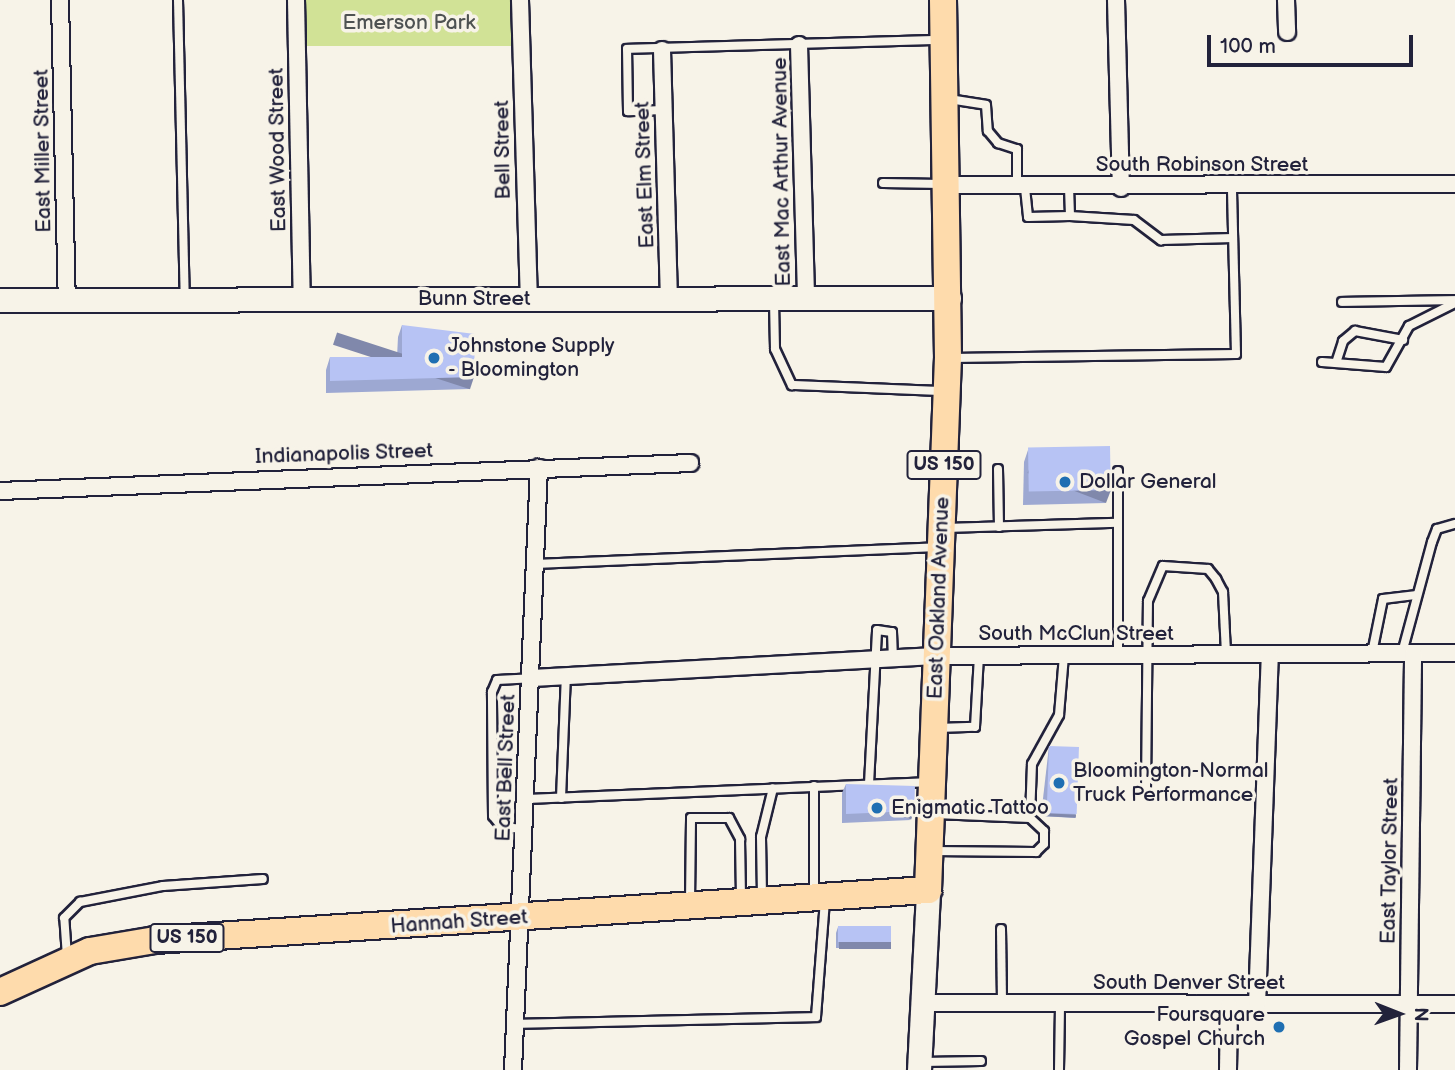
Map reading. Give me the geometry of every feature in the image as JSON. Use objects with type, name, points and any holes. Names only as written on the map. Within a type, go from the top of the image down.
[{"type":"main road","name":"East Oakland Avenue","points":[[928,890],[948,358],[949,185],[943,0]]},
{"type":"main road","name":"Hannah Street","points":[[0,992],[68,960],[155,940],[928,890]]},
{"type":"street","name":"East Miller Street","points":[[60,0],[67,300]]},
{"type":"street","name":"East Wood Street","points":[[296,0],[302,299]]},
{"type":"street","name":"Bell Street","points":[[520,0],[529,299]]},
{"type":"street","points":[[1116,0],[1121,188]]},
{"type":"street","points":[[1286,0],[1287,32]]},
{"type":"street","name":"East Mac Arthur Avenue","points":[[799,45],[806,298]]},
{"type":"street","name":"East Elm Street","points":[[663,50],[669,299]]},
{"type":"street","name":"South Robinson Street","points":[[949,185],[1121,188],[1455,184]]},
{"type":"street","name":"Bunn Street","points":[[0,300],[949,298]]},
{"type":"street","name":"Indianapolis Street","points":[[0,491],[691,463]]},
{"type":"street","name":"East Bell Street","points":[[513,1070],[539,468]]},
{"type":"street","name":"East Taylor Street","points":[[1407,653],[1410,1004],[1408,1070]]},
{"type":"street","name":"South McClun Street","points":[[531,678],[936,656],[1455,653]]},
{"type":"street","points":[[1257,1005],[1270,654]]},
{"type":"street","name":"East Oakland Avenue","points":[[919,1066],[928,890]]},
{"type":"street","name":"South Denver Street","points":[[922,1003],[1229,1006],[1455,1004]]},
{"type":"street","points":[[1228,1070],[1229,1006]]},
{"type":"lane","points":[[178,0],[185,299]]},
{"type":"lane","points":[[664,110],[628,111],[627,49],[944,40]]},
{"type":"lane","points":[[946,99],[984,102],[988,131],[998,143],[1017,149],[1021,187],[1028,217],[1070,216],[1134,220],[1161,240],[1233,238]]},
{"type":"lane","points":[[883,183],[949,185]]},
{"type":"lane","points":[[948,358],[1236,354],[1232,186]]},
{"type":"lane","points":[[1069,187],[1070,216]]},
{"type":"lane","points":[[774,298],[775,349],[792,385],[946,390]]},
{"type":"lane","points":[[1342,302],[1455,302]]},
{"type":"lane","points":[[1322,362],[1386,368],[1409,326],[1455,302]]},
{"type":"lane","points":[[1336,363],[1343,341],[1354,331],[1403,340]]},
{"type":"lane","points":[[998,469],[999,527]]},
{"type":"lane","points":[[1118,471],[1118,655]]},
{"type":"lane","points":[[535,565],[941,537],[999,527],[1118,523]]},
{"type":"lane","points":[[1407,653],[1415,595],[1437,529],[1455,524]]},
{"type":"lane","points":[[1146,789],[1148,601],[1163,566],[1208,569],[1216,579],[1223,592],[1226,654]]},
{"type":"lane","points":[[1372,653],[1383,599],[1415,595]]},
{"type":"lane","points":[[869,784],[877,630],[892,632],[893,658]]},
{"type":"lane","points":[[1030,818],[1032,764],[1059,715],[1064,655]]},
{"type":"lane","points":[[934,728],[975,727],[979,656]]},
{"type":"lane","points":[[561,797],[566,676]]},
{"type":"lane","points":[[524,829],[502,827],[493,816],[492,692],[497,680],[531,678]]},
{"type":"lane","points":[[525,799],[932,781]]},
{"type":"lane","points":[[515,1024],[816,1017],[819,898],[814,786]]},
{"type":"lane","points":[[751,903],[761,837],[773,788]]},
{"type":"lane","points":[[929,851],[1036,852],[1044,831],[1030,818],[931,814]]},
{"type":"lane","points":[[690,907],[691,818],[729,818],[740,838],[751,903]]},
{"type":"lane","points":[[68,960],[64,918],[80,902],[163,886],[264,879]]},
{"type":"lane","points":[[1002,929],[1002,1004]]},
{"type":"lane","points":[[1059,1070],[1060,1004]]},
{"type":"lane","points":[[919,1066],[981,1061]]},
{"type":"green space","name":"Emerson Park","points":[[305,0],[513,0],[513,46],[305,46]]},
{"type":"building","name":"Johnstone Supply - Bloomington","points":[[402,325],[475,334],[474,377],[330,381],[330,357],[402,357]]},
{"type":"building","name":"Dollar General","points":[[1110,446],[1111,490],[1029,491],[1028,447]]},
{"type":"building","name":"Bloomington-Normal Truck Performance","points":[[1049,746],[1079,747],[1077,814],[1047,813]]},
{"type":"building","name":"Enigmatic Tattoo","points":[[846,784],[915,786],[914,811],[846,814]]},
{"type":"building","points":[[838,926],[891,926],[891,942],[838,942]]},
{"type":"place","name":"Johnstone Supply - Bloomington","points":[[434,358]]},
{"type":"place","name":"Dollar General","points":[[1065,482]]},
{"type":"place","name":"Bloomington-Normal Truck Performance","points":[[1059,783]]},
{"type":"place","name":"Enigmatic Tattoo","points":[[877,808]]},
{"type":"place","name":"Foursquare Gospel Church","points":[[1279,1027]]}]
